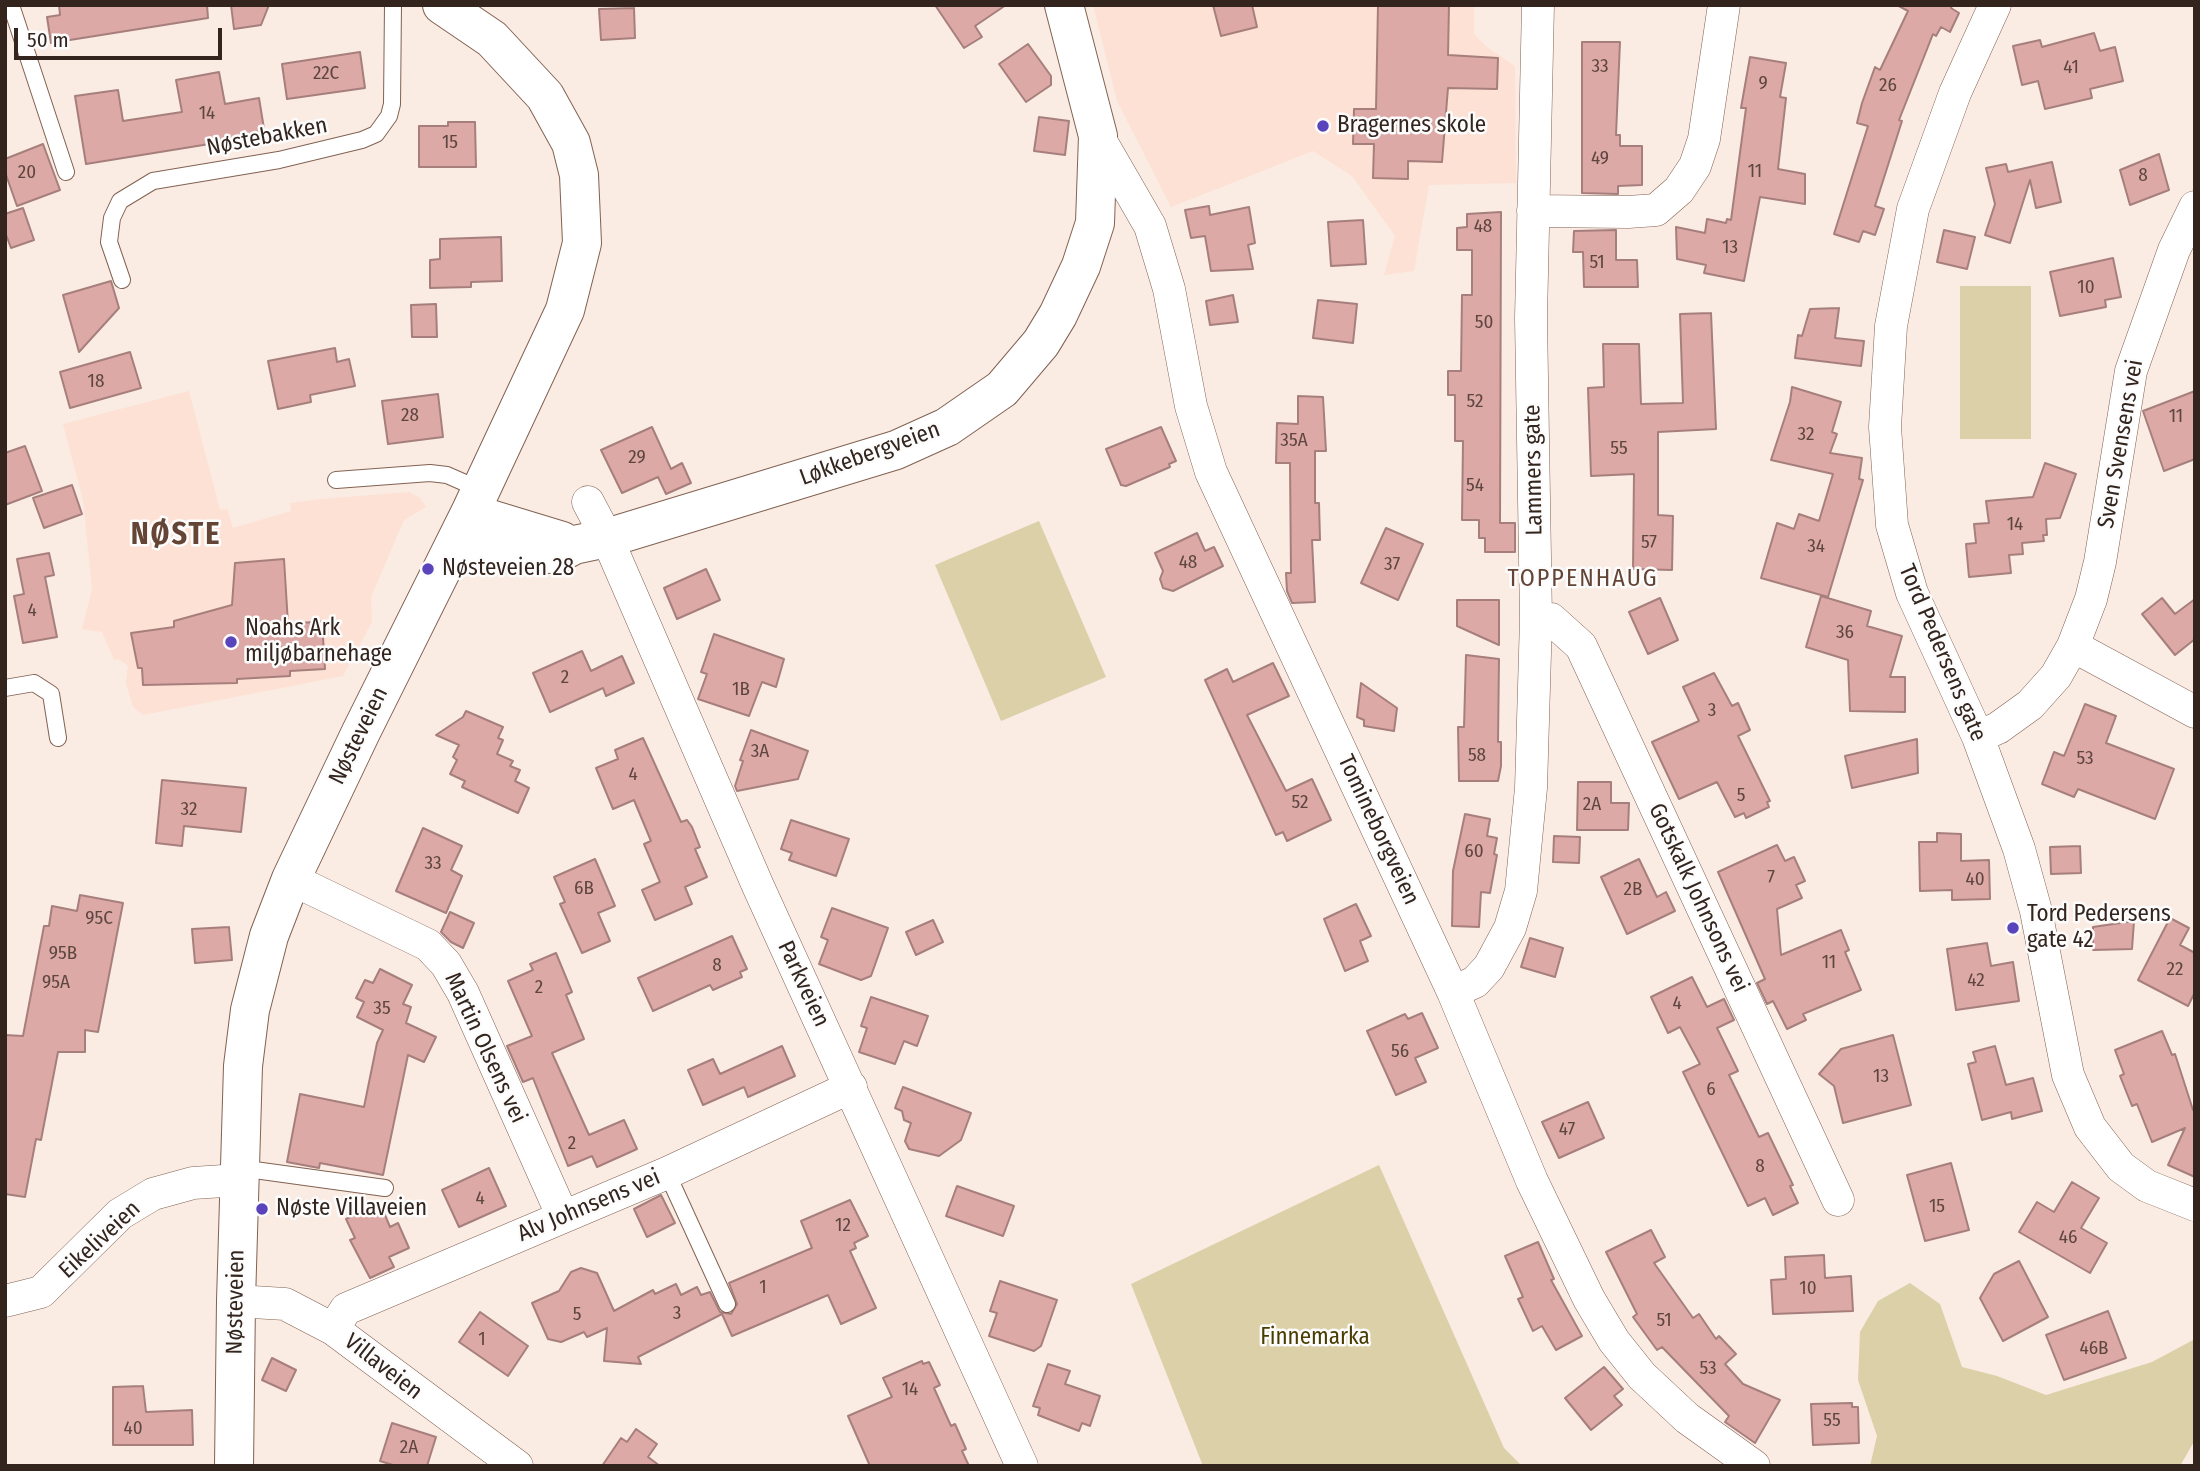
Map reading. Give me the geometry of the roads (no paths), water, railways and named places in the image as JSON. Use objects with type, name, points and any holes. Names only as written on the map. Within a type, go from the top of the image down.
[{"type":"main road","name":"Nøsteveien","points":[[234,1466],[243,1066],[250,1010],[269,936],[291,879],[476,502],[565,310],[582,243],[581,190],[571,143],[545,96],[492,39],[442,5]]},
{"type":"main road","name":"Løkkebergveien","points":[[452,549],[465,553],[557,554],[895,450],[947,427],[1002,388],[1041,343],[1058,316],[1081,265],[1095,223],[1098,136],[1065,5]]},
{"type":"main road","points":[[476,502],[591,542]]},
{"type":"street","name":"Lammers gate","points":[[1453,992],[1475,982],[1489,967],[1510,928],[1521,891],[1531,788],[1536,619],[1531,318],[1538,5]]},
{"type":"street","points":[[1533,211],[1656,210],[1679,190],[1695,166],[1704,139],[1724,5]]},
{"type":"street","name":"Tord Pedersens gate","points":[[1995,5],[1955,93],[1913,209],[1891,326],[1885,427],[1892,526],[1912,593],[1978,737],[2019,849],[2035,911],[2068,1075],[2091,1127],[2121,1167],[2147,1185],[2195,1205]]},
{"type":"street","name":"Tomineborgveien","points":[[1098,136],[1150,226],[1169,289],[1191,407],[1211,472],[1453,992],[1532,1181],[1589,1299],[1614,1341],[1642,1376],[1687,1418],[1754,1466]]},
{"type":"street","name":"Sven Svensens vei","points":[[1978,737],[1998,728],[2030,705],[2056,677],[2073,646],[2091,599],[2100,562],[2131,371],[2174,250],[2195,206]]},
{"type":"street","name":"Parkveien","points":[[588,502],[591,542],[758,886],[1022,1466]]},
{"type":"street","name":"Gotskalk Johnsons vei","points":[[1536,619],[1551,619],[1581,646],[1838,1200]]},
{"type":"street","points":[[2073,646],[2193,708]]},
{"type":"street","name":"Martin Olsens vei","points":[[291,879],[428,945],[446,964],[463,993],[563,1217]]},
{"type":"street","name":"Alv Johnsens vei","points":[[333,1329],[346,1309],[667,1173],[851,1087]]},
{"type":"street","name":"Eikeliveien","points":[[5,1301],[41,1292],[120,1214],[153,1194],[239,1174]]},
{"type":"street","name":"Villaveien","points":[[236,1301],[285,1304],[333,1329],[517,1466]]},
{"type":"lane","points":[[11,5],[66,172]]},
{"type":"lane","name":"Nøstebakken","points":[[122,280],[109,242],[112,218],[120,201],[153,181],[279,160],[362,140],[376,134],[389,116],[392,104],[393,5]]},
{"type":"lane","points":[[336,480],[430,473],[447,475],[476,502]]},
{"type":"lane","points":[[5,688],[34,683],[51,694],[58,738]]},
{"type":"lane","points":[[667,1173],[727,1304]]},
{"type":"lane","points":[[239,1174],[385,1188]]},
{"type":"place","name":"Bragernes skole","points":[[1323,126]]},
{"type":"place","name":"Nøsteveien 28","points":[[428,569]]},
{"type":"place","name":"Noahs Ark miljøbarnehage","points":[[231,642]]},
{"type":"place","name":"Tord Pedersens gate 42","points":[[2013,928]]},
{"type":"place","name":"Nøste Villaveien","points":[[262,1209]]},
{"type":"district","name":"NØSTE","points":[[176,536]]},
{"type":"district","name":"TOPPENHAUG","points":[[1583,579]]},
{"type":"park label","name":"Finnemarka","points":[[1315,1338]]}]
